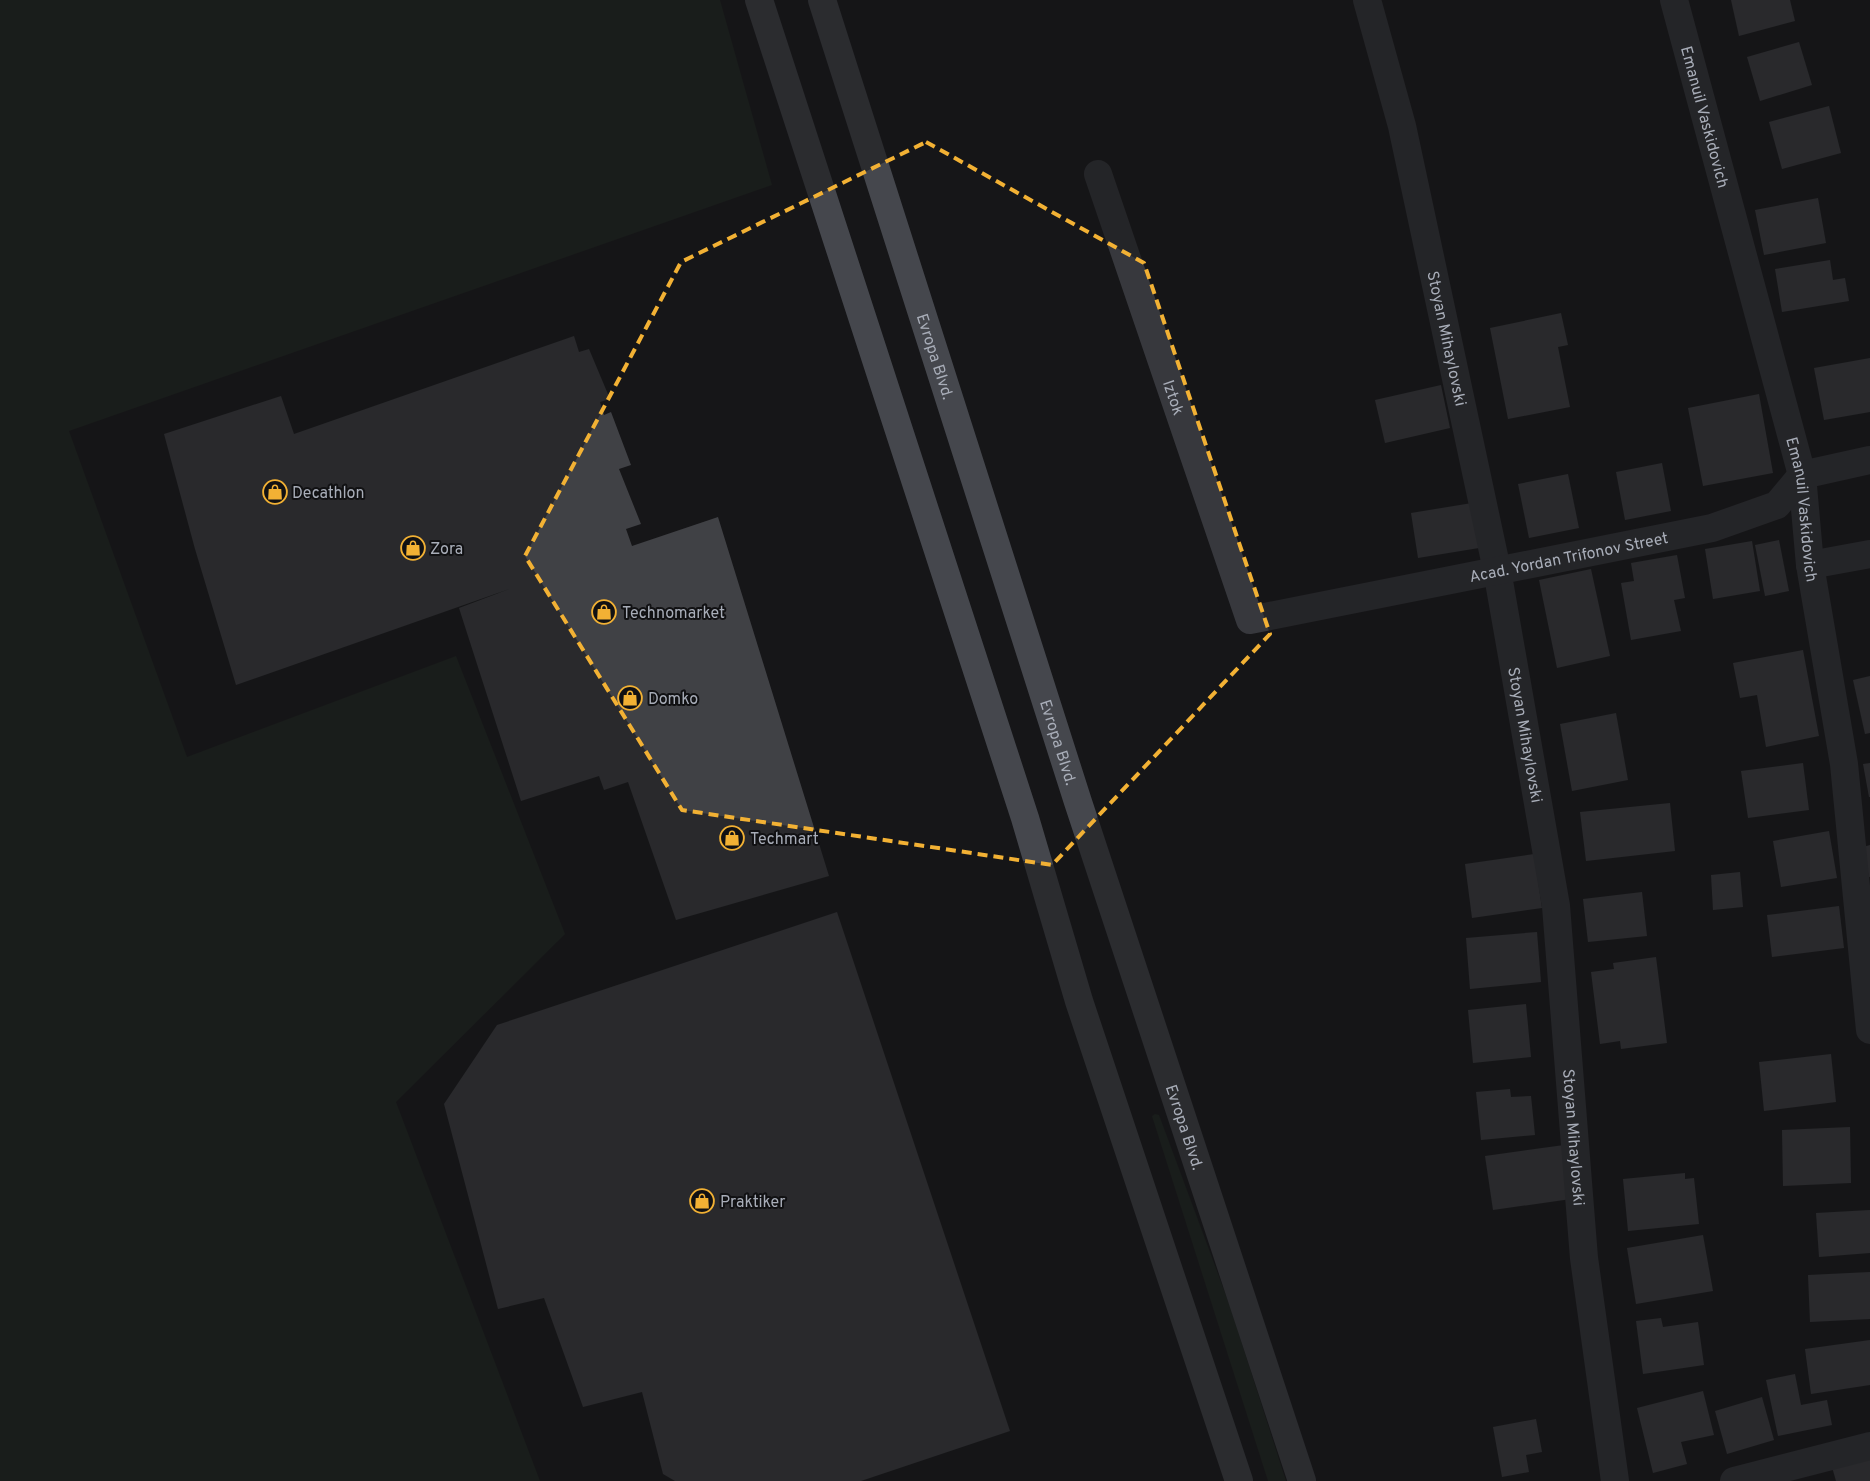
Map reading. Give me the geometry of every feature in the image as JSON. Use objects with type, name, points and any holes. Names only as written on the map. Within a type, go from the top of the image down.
[{"type":"street","points":[[759,0],[1025,818],[1079,1001],[1239,1481]]},
{"type":"street","name":"Evropa Blvd.","points":[[822,0],[1075,792],[1302,1481]]},
{"type":"street","name":"Stoyan Mihaylovski","points":[[1367,0],[1402,126],[1497,570],[1556,906],[1584,1258],[1615,1481]]},
{"type":"street","name":"Emanuil Vaskidovich","points":[[1674,0],[1802,475],[1810,565],[1844,764],[1870,1030]]},
{"type":"street","name":"Iztok","points":[[1098,174],[1250,620]]},
{"type":"street","points":[[1802,475],[1870,460]]},
{"type":"street","name":"Acad. Yordan Trifonov Street","points":[[1250,620],[1712,528],[1777,504],[1802,475]]},
{"type":"street","points":[[1810,565],[1870,554]]},
{"type":"street","points":[[1734,1481],[1870,1446]]},
{"type":"highlighted area","points":[[926,142],[1144,263],[1270,634],[1052,865],[682,810],[525,556],[681,262]]},
{"type":"shaded area","points":[[0,0],[720,0],[772,185],[69,431],[187,757],[456,656],[565,934],[396,1102],[540,1481],[0,1481]]},
{"type":"shaded area","points":[[1155,1114],[1159,1115],[1230,1306],[1286,1481],[1268,1481],[1152,1116]]},
{"type":"building","points":[[1731,0],[1790,0],[1795,21],[1739,36]]},
{"type":"building","points":[[1799,42],[1812,85],[1760,101],[1747,57]]},
{"type":"building","points":[[1829,106],[1841,153],[1782,169],[1769,122]]},
{"type":"building","points":[[1818,198],[1826,243],[1764,255],[1755,210]]},
{"type":"building","points":[[1830,260],[1833,280],[1845,278],[1849,301],[1782,312],[1775,269]]},
{"type":"building","points":[[1561,313],[1568,345],[1558,347],[1570,407],[1508,419],[1490,328]]},
{"type":"building","points":[[574,336],[579,352],[589,349],[610,399],[600,402],[604,415],[611,412],[631,465],[619,469],[641,524],[626,529],[632,546],[718,517],[829,876],[676,920],[628,782],[604,790],[599,776],[521,801],[459,608],[512,588],[236,685],[195,549],[164,434],[281,396],[294,434]]},
{"type":"building","points":[[1870,358],[1870,412],[1824,420],[1814,368]]},
{"type":"building","points":[[1441,385],[1450,428],[1385,443],[1375,400]]},
{"type":"building","points":[[1759,394],[1773,473],[1703,486],[1688,408]]},
{"type":"building","points":[[1662,463],[1671,511],[1625,520],[1616,472]]},
{"type":"building","points":[[1568,474],[1579,528],[1529,538],[1518,484]]},
{"type":"building","points":[[1472,503],[1479,548],[1418,558],[1411,513]]},
{"type":"building","points":[[1779,540],[1789,591],[1765,596],[1755,545]]},
{"type":"building","points":[[1752,541],[1760,591],[1713,599],[1705,549]]},
{"type":"building","points":[[1677,555],[1685,598],[1674,600],[1681,631],[1631,640],[1621,583],[1634,581],[1631,563]]},
{"type":"building","points":[[1591,569],[1610,656],[1557,668],[1539,580]]},
{"type":"building","points":[[1803,650],[1819,736],[1766,747],[1757,695],[1740,698],[1733,663]]},
{"type":"building","points":[[1870,676],[1870,733],[1865,734],[1853,680]]},
{"type":"building","points":[[1616,713],[1628,780],[1572,791],[1560,724]]},
{"type":"building","points":[[1803,763],[1809,810],[1748,818],[1741,771]]},
{"type":"building","points":[[1870,763],[1870,797],[1869,797],[1863,764]]},
{"type":"building","points":[[1670,803],[1675,851],[1586,861],[1580,812]]},
{"type":"building","points":[[1829,831],[1837,878],[1781,887],[1773,841]]},
{"type":"building","points":[[1870,845],[1870,877],[1869,877],[1863,847]]},
{"type":"building","points":[[1534,854],[1542,908],[1472,918],[1465,864]]},
{"type":"building","points":[[1740,872],[1743,907],[1713,910],[1711,875]]},
{"type":"building","points":[[1642,892],[1647,936],[1588,942],[1583,899]]},
{"type":"building","points":[[1839,906],[1844,948],[1772,957],[1767,915]]},
{"type":"building","name":"Praktiker","points":[[837,912],[1010,1431],[861,1481],[675,1481],[663,1474],[642,1392],[583,1407],[544,1298],[498,1309],[444,1104],[497,1025]]},
{"type":"building","points":[[1537,932],[1541,982],[1470,989],[1466,938]]},
{"type":"building","points":[[1656,957],[1667,1043],[1621,1049],[1620,1041],[1600,1044],[1591,972],[1614,969],[1613,963]]},
{"type":"building","points":[[1526,1004],[1531,1057],[1473,1063],[1468,1010]]},
{"type":"building","points":[[1831,1054],[1836,1102],[1764,1111],[1759,1062]]},
{"type":"building","points":[[1510,1089],[1511,1097],[1531,1096],[1535,1135],[1481,1140],[1476,1092]]},
{"type":"building","points":[[1850,1127],[1851,1183],[1783,1186],[1782,1130]]},
{"type":"building","points":[[1564,1145],[1571,1199],[1493,1210],[1485,1156]]},
{"type":"building","points":[[1685,1173],[1685,1179],[1694,1178],[1699,1224],[1628,1231],[1623,1179]]},
{"type":"building","points":[[1870,1210],[1870,1253],[1819,1257],[1816,1213]]},
{"type":"building","points":[[1703,1235],[1713,1291],[1636,1304],[1627,1248]]},
{"type":"building","points":[[1870,1272],[1870,1319],[1810,1322],[1808,1275]]},
{"type":"building","points":[[1661,1318],[1663,1327],[1698,1322],[1704,1365],[1643,1374],[1636,1321]]},
{"type":"building","points":[[1870,1340],[1870,1385],[1811,1394],[1805,1349]]},
{"type":"building","points":[[1795,1374],[1801,1405],[1827,1400],[1832,1425],[1778,1436],[1766,1380]]},
{"type":"building","points":[[1703,1391],[1714,1435],[1681,1442],[1687,1464],[1653,1473],[1637,1408]]},
{"type":"building","points":[[1762,1397],[1774,1440],[1727,1454],[1715,1411]]},
{"type":"building","points":[[1536,1419],[1542,1452],[1526,1455],[1529,1472],[1502,1477],[1493,1427]]},
{"type":"building","points":[[1870,1457],[1870,1481],[1836,1481],[1832,1467]]},
{"type":"place","name":"Decathlon","points":[[275,492]]},
{"type":"place","name":"Zora","points":[[413,548]]},
{"type":"place","name":"Technomarket","points":[[604,612]]},
{"type":"place","name":"Domko","points":[[630,698]]},
{"type":"place","name":"Techmart","points":[[732,838]]},
{"type":"place","name":"Praktiker","points":[[702,1201]]}]
